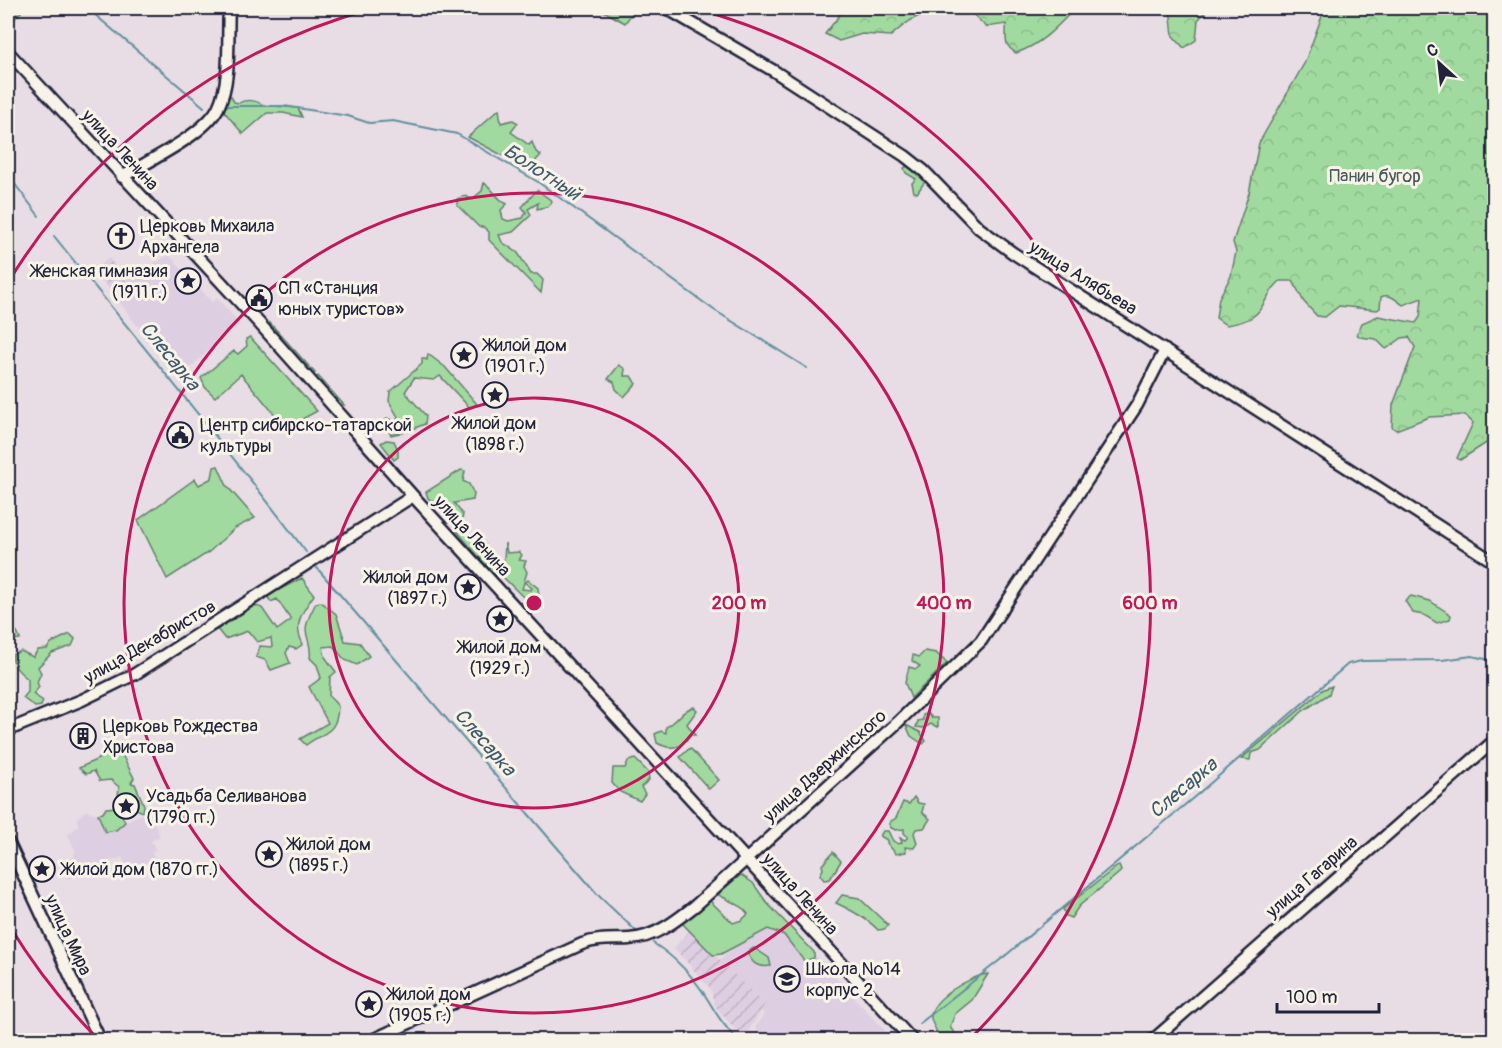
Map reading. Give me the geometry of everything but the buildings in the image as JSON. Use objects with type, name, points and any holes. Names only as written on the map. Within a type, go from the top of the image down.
[{"type":"main road","points":[[122,177],[199,129],[217,110],[224,84],[229,8]]},
{"type":"main road","name":"улица Алябьева","points":[[666,8],[774,71],[905,156],[924,171],[988,236],[1494,562]]},
{"type":"main road","name":"улица Ленина","points":[[8,52],[259,323],[413,496],[912,1041]]},
{"type":"main road","name":"улица Дзержинского","points":[[372,1041],[582,944],[608,938],[632,939],[656,932],[686,913],[747,860],[906,714],[981,641],[1137,405],[1165,350]]},
{"type":"main road","name":"улица Декабристов","points":[[8,730],[116,685],[413,496]]},
{"type":"main road","name":"улица Гагарина","points":[[1154,1041],[1494,741]]},
{"type":"main road","name":"улица Мира","points":[[8,842],[99,1041]]},
{"type":"shaded area","points":[[169,255],[212,302],[217,298],[240,324],[178,378],[113,294],[129,284],[126,279]]},
{"type":"shaded area","points":[[109,258],[129,284],[113,294],[94,270]]},
{"type":"shaded area","points":[[149,810],[160,836],[151,841],[156,850],[152,852],[155,859],[128,871],[122,857],[67,879],[60,864],[74,857],[75,850],[68,835],[78,826],[77,818],[85,811],[98,814],[99,820],[116,830],[125,822]]},
{"type":"shaded area","name":"Школа №14 корпус 2","points":[[767,903],[888,1034],[882,1040],[766,1040],[755,1028],[764,1014],[761,1011],[767,1001],[757,997],[719,961],[745,937]]},
{"type":"shaded area","points":[[690,930],[757,997],[767,1001],[748,1032],[737,1032],[715,1006],[710,988],[674,948]]},
{"type":"green space","points":[[8,8],[20,8],[21,12],[8,26]]},
{"type":"green space","points":[[598,8],[636,8],[625,23]]},
{"type":"green space","points":[[845,8],[959,8],[918,17],[891,36],[862,34],[839,41],[825,34]]},
{"type":"green space","points":[[967,8],[988,8],[995,13],[1005,8],[1075,8],[1041,40],[1016,53],[1007,44],[1006,24],[986,27]]},
{"type":"green space","points":[[1170,8],[1209,8],[1198,20],[1196,40],[1184,48],[1173,36]]},
{"type":"green space","name":"Панин бугор","points":[[1325,8],[1494,8],[1494,438],[1460,460],[1457,458],[1473,423],[1465,415],[1429,417],[1396,430],[1392,427],[1393,405],[1415,347],[1409,337],[1402,338],[1386,349],[1376,339],[1360,337],[1357,334],[1362,323],[1378,316],[1416,323],[1420,317],[1422,298],[1403,305],[1393,298],[1384,296],[1381,297],[1380,308],[1377,310],[1339,306],[1325,317],[1317,316],[1304,302],[1293,281],[1280,281],[1256,314],[1249,319],[1226,325],[1216,318],[1219,298],[1231,276],[1236,252],[1233,242],[1249,193],[1259,143],[1305,62]]},
{"type":"green space","points":[[231,96],[234,102],[239,103],[251,101],[262,105],[298,108],[302,117],[283,113],[267,113],[243,134],[223,110],[228,97]]},
{"type":"green space","points":[[499,109],[501,123],[513,120],[518,123],[511,132],[529,145],[532,142],[536,152],[541,155],[528,169],[468,137]]},
{"type":"green space","points":[[909,165],[926,180],[917,193],[914,192],[912,183],[916,179],[906,173],[904,168]]},
{"type":"green space","points":[[484,183],[507,204],[501,210],[503,219],[508,221],[523,218],[526,212],[522,207],[537,190],[552,201],[549,206],[537,209],[538,203],[528,209],[531,215],[513,232],[499,235],[502,242],[518,253],[531,274],[537,274],[543,280],[541,293],[489,240],[489,232],[484,227],[479,227],[457,205],[457,199],[465,196],[472,199],[482,191]]},
{"type":"green space","points":[[270,323],[315,373],[312,374],[271,329]]},
{"type":"green space","points":[[250,337],[317,411],[286,428],[241,374],[215,397],[205,387],[201,378],[234,351],[238,354],[247,346],[246,339]]},
{"type":"green space","points":[[428,354],[445,367],[477,404],[470,408],[440,376],[434,380],[414,378],[405,392],[426,416],[425,424],[391,435],[384,424],[387,418],[396,422],[398,417],[389,401],[390,392],[422,364],[422,358],[427,360]]},
{"type":"green space","points":[[619,365],[625,369],[624,376],[631,376],[636,384],[624,397],[616,389],[614,382],[608,379]]},
{"type":"green space","points":[[318,376],[344,405],[338,404],[315,379]]},
{"type":"green space","points":[[386,440],[394,441],[398,450],[398,457],[394,460],[381,443]]},
{"type":"green space","points":[[218,466],[227,486],[255,518],[235,528],[209,552],[167,579],[138,520],[195,479],[199,485],[212,478],[214,467]]},
{"type":"green space","points":[[461,470],[465,471],[463,481],[469,484],[474,494],[473,500],[454,503],[463,515],[461,523],[464,531],[482,541],[499,563],[498,574],[495,576],[456,530],[449,514],[428,498],[426,492]]},
{"type":"green space","points":[[505,543],[507,553],[519,552],[522,555],[519,560],[526,561],[524,566],[527,572],[522,589],[531,590],[532,588],[525,583],[528,580],[538,588],[539,596],[531,603],[503,577]]},
{"type":"green space","points":[[302,578],[314,595],[300,618],[299,630],[303,644],[296,649],[289,647],[286,653],[290,663],[271,670],[265,660],[256,657],[260,646],[272,647],[271,638],[257,642],[248,631],[225,639],[217,629],[254,605],[262,608],[277,630],[291,620],[277,599],[271,602],[267,596]]},
{"type":"green space","points":[[1411,596],[1430,601],[1451,615],[1450,619],[1437,623],[1424,615],[1413,613],[1405,601]]},
{"type":"green space","points":[[321,602],[336,614],[345,641],[360,643],[369,656],[357,665],[345,660],[333,646],[323,647],[325,657],[336,672],[330,677],[329,696],[338,706],[337,715],[328,731],[306,745],[300,739],[328,723],[309,687],[321,678],[317,665],[310,658],[306,626],[316,603]]},
{"type":"green space","points":[[8,603],[10,618],[20,639],[13,640],[8,632]]},
{"type":"green space","points":[[70,634],[75,639],[72,646],[52,653],[38,667],[41,673],[37,682],[39,687],[33,694],[43,701],[41,706],[35,707],[23,698],[28,692],[28,679],[15,665],[13,654],[21,651],[33,657],[38,650],[47,649],[51,643]]},
{"type":"green space","points":[[925,651],[936,653],[947,663],[911,698],[905,683],[909,667],[916,669],[920,666],[912,661],[913,655],[919,657]]},
{"type":"green space","points":[[1332,686],[1329,694],[1303,711],[1260,750],[1251,753],[1250,760],[1241,759],[1324,689]]},
{"type":"green space","points":[[694,707],[697,710],[687,724],[695,735],[690,735],[687,740],[675,747],[657,743],[655,734],[661,731],[666,733],[666,727],[686,710]]},
{"type":"green space","points":[[928,713],[932,718],[938,718],[938,727],[931,724],[924,728],[916,727],[918,721],[923,720],[923,715]]},
{"type":"green space","points":[[906,725],[920,732],[926,741],[923,744],[911,736]]},
{"type":"green space","points":[[690,748],[719,780],[709,789],[680,757]]},
{"type":"green space","points":[[119,749],[134,778],[131,783],[135,784],[144,805],[143,812],[136,809],[128,793],[118,797],[119,787],[111,780],[100,781],[94,771],[86,774],[79,768]]},
{"type":"green space","points":[[635,759],[648,772],[649,780],[641,787],[645,794],[640,801],[620,792],[612,783],[613,768],[625,768],[628,761]]},
{"type":"green space","points":[[914,797],[918,803],[924,804],[922,812],[930,819],[924,828],[916,829],[914,833],[917,843],[914,848],[905,847],[906,852],[896,854],[887,840],[880,836],[883,831],[888,831],[893,841],[899,844],[902,842],[900,838],[905,840],[908,837],[904,829],[895,830],[890,827],[890,822],[896,818],[903,802],[909,804]]},
{"type":"green space","points":[[118,807],[125,822],[116,830],[105,832],[98,814],[103,813],[106,808]]},
{"type":"green space","points":[[833,852],[841,861],[830,879],[824,880],[820,875],[822,865]]},
{"type":"green space","points":[[1119,865],[1121,871],[1118,874],[1079,906],[1071,918],[1066,916],[1063,909]]},
{"type":"green space","points":[[741,875],[753,883],[767,903],[814,952],[814,958],[804,961],[784,935],[768,929],[721,954],[713,955],[682,923],[710,901],[733,923],[742,920],[748,914],[742,907],[717,894]]},
{"type":"green space","points":[[842,895],[859,898],[888,925],[885,929],[878,930],[864,918],[836,903]]},
{"type":"green space","points":[[754,948],[769,958],[771,966],[759,966],[751,960],[747,952]]},
{"type":"green space","points":[[988,974],[972,1000],[955,1014],[950,1027],[959,1040],[940,1040],[931,1018],[937,1003],[963,983]]},
{"type":"waterway","name":"Болотный","points":[[87,8],[204,107]]},
{"type":"waterway","name":"Болотный","points":[[223,106],[284,106],[348,116],[369,123],[393,121],[457,134],[538,182],[714,310],[807,368]]},
{"type":"waterway","name":"Слесарка","points":[[8,175],[39,216]]},
{"type":"waterway","name":"Слесарка","points":[[54,236],[213,432],[306,552]]},
{"type":"waterway","name":"Слесарка","points":[[317,568],[598,895],[636,931]]},
{"type":"waterway","name":"Слесарка","points":[[919,1024],[1005,956],[1348,664],[1362,661],[1442,660],[1472,656],[1494,661]]},
{"type":"waterway","name":"Слесарка","points":[[653,943],[669,954],[690,976],[738,1040]]},
{"type":"place","name":"Церковь Михаила Архангела","points":[[121,236]]},
{"type":"place","name":"Женская гимназия (1911 г.)","points":[[188,281]]},
{"type":"place","name":"СП «Станция юных туристов»","points":[[259,298]]},
{"type":"place","name":"Жилой дом (1901 г.)","points":[[464,355]]},
{"type":"place","name":"Жилой дом (1898 г.)","points":[[495,395]]},
{"type":"place","name":"Центр сибирско-татарской культуры","points":[[180,435]]},
{"type":"place","name":"Жилой дом (1897 г.)","points":[[468,587]]},
{"type":"place","name":"Жилой дом (1929 г.)","points":[[500,619]]},
{"type":"place","name":"Церковь Рождества Христова","points":[[83,736]]},
{"type":"place","name":"Усадьба Селиванова (1790 гг.)","points":[[126,806]]},
{"type":"place","name":"Жилой дом (1895 г.)","points":[[269,854]]},
{"type":"place","name":"Жилой дом (1870 гг.)","points":[[42,869]]},
{"type":"place","name":"Школа №14 корпус 2","points":[[787,979]]},
{"type":"place","name":"Жилой дом (1905 г.)","points":[[369,1004]]}]
